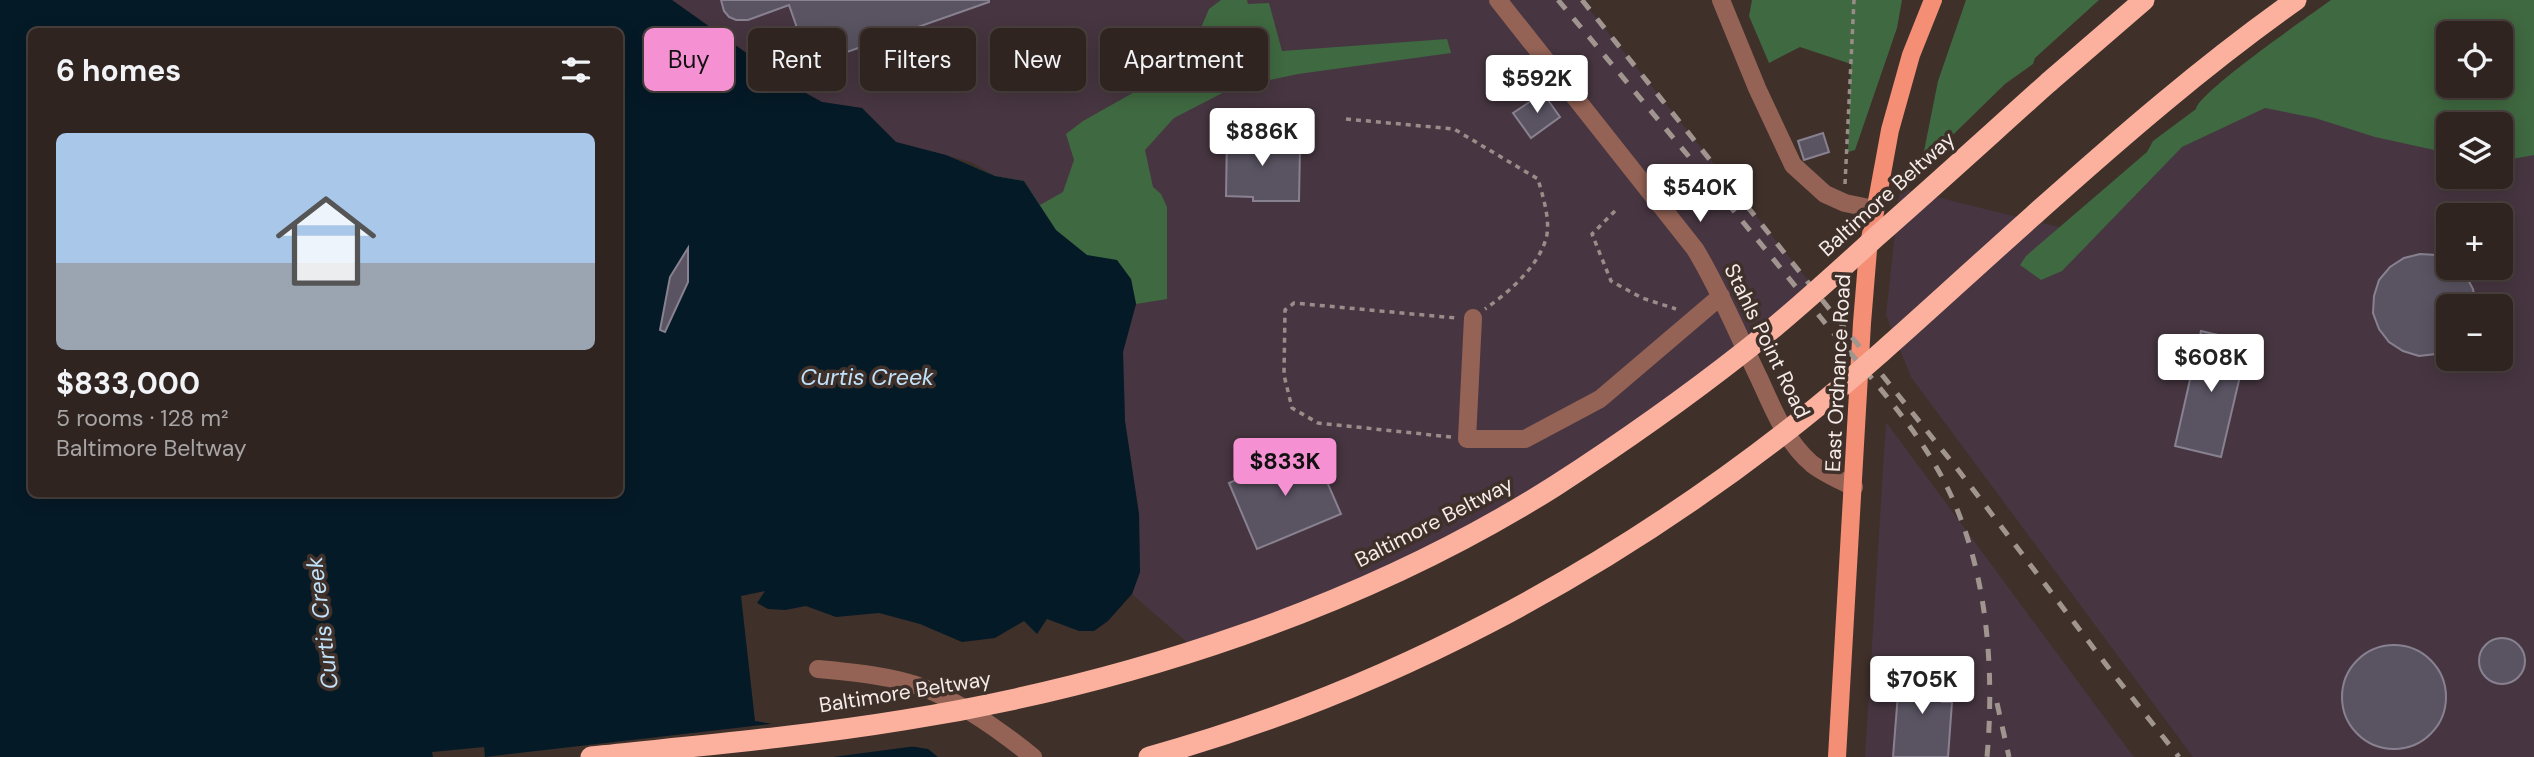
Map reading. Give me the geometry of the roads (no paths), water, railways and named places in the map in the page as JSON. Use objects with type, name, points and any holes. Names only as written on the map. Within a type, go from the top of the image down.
[{"type":"highway","name":"Baltimore Beltway","points":[[591,757],[904,720],[1045,692],[1151,665],[1259,629],[1362,588],[1458,541],[1554,486],[1745,351],[2144,0]]},
{"type":"highway","points":[[1149,757],[1289,712],[1399,667],[1503,617],[1603,560],[1696,498],[1797,423],[2186,84],[2239,40],[2296,0]]},
{"type":"main road","name":"East Ordnance Road","points":[[1837,757],[1862,323],[1874,209],[1893,117],[1911,55],[1933,0]]},
{"type":"street","name":"Stahls Point Road","points":[[1498,0],[1695,249],[1721,296],[1791,442],[1827,475],[1854,486]]},
{"type":"street","points":[[1721,0],[1757,88],[1793,165],[1825,194],[1844,203],[1874,209]]},
{"type":"street","points":[[1473,318],[1467,439],[1525,439],[1600,399],[1721,296]]},
{"type":"street","points":[[818,669],[863,674],[924,688],[996,728],[1033,757]]},
{"type":"water","name":"Curtis Creek","points":[[0,0],[672,0],[711,28],[644,28],[644,91],[734,91],[734,44],[748,54],[748,91],[802,91],[822,102],[862,108],[896,142],[946,155],[995,176],[1024,181],[1056,230],[1087,255],[1117,260],[1131,279],[1136,304],[1123,352],[1125,421],[1139,514],[1140,572],[1132,594],[1108,621],[1094,631],[1079,631],[1047,619],[1037,634],[1024,621],[995,638],[962,642],[920,624],[879,613],[836,617],[806,606],[785,610],[768,609],[757,603],[765,591],[741,596],[755,721],[928,749],[938,757],[0,757]]},
{"type":"railway","points":[[1558,0],[1887,398],[1933,461],[1959,515],[1979,582],[1985,617],[1990,688],[1987,757]]},
{"type":"railway","points":[[1582,0],[1959,471],[2179,757]]},
{"type":"railway","points":[[1997,703],[2009,757]]}]
